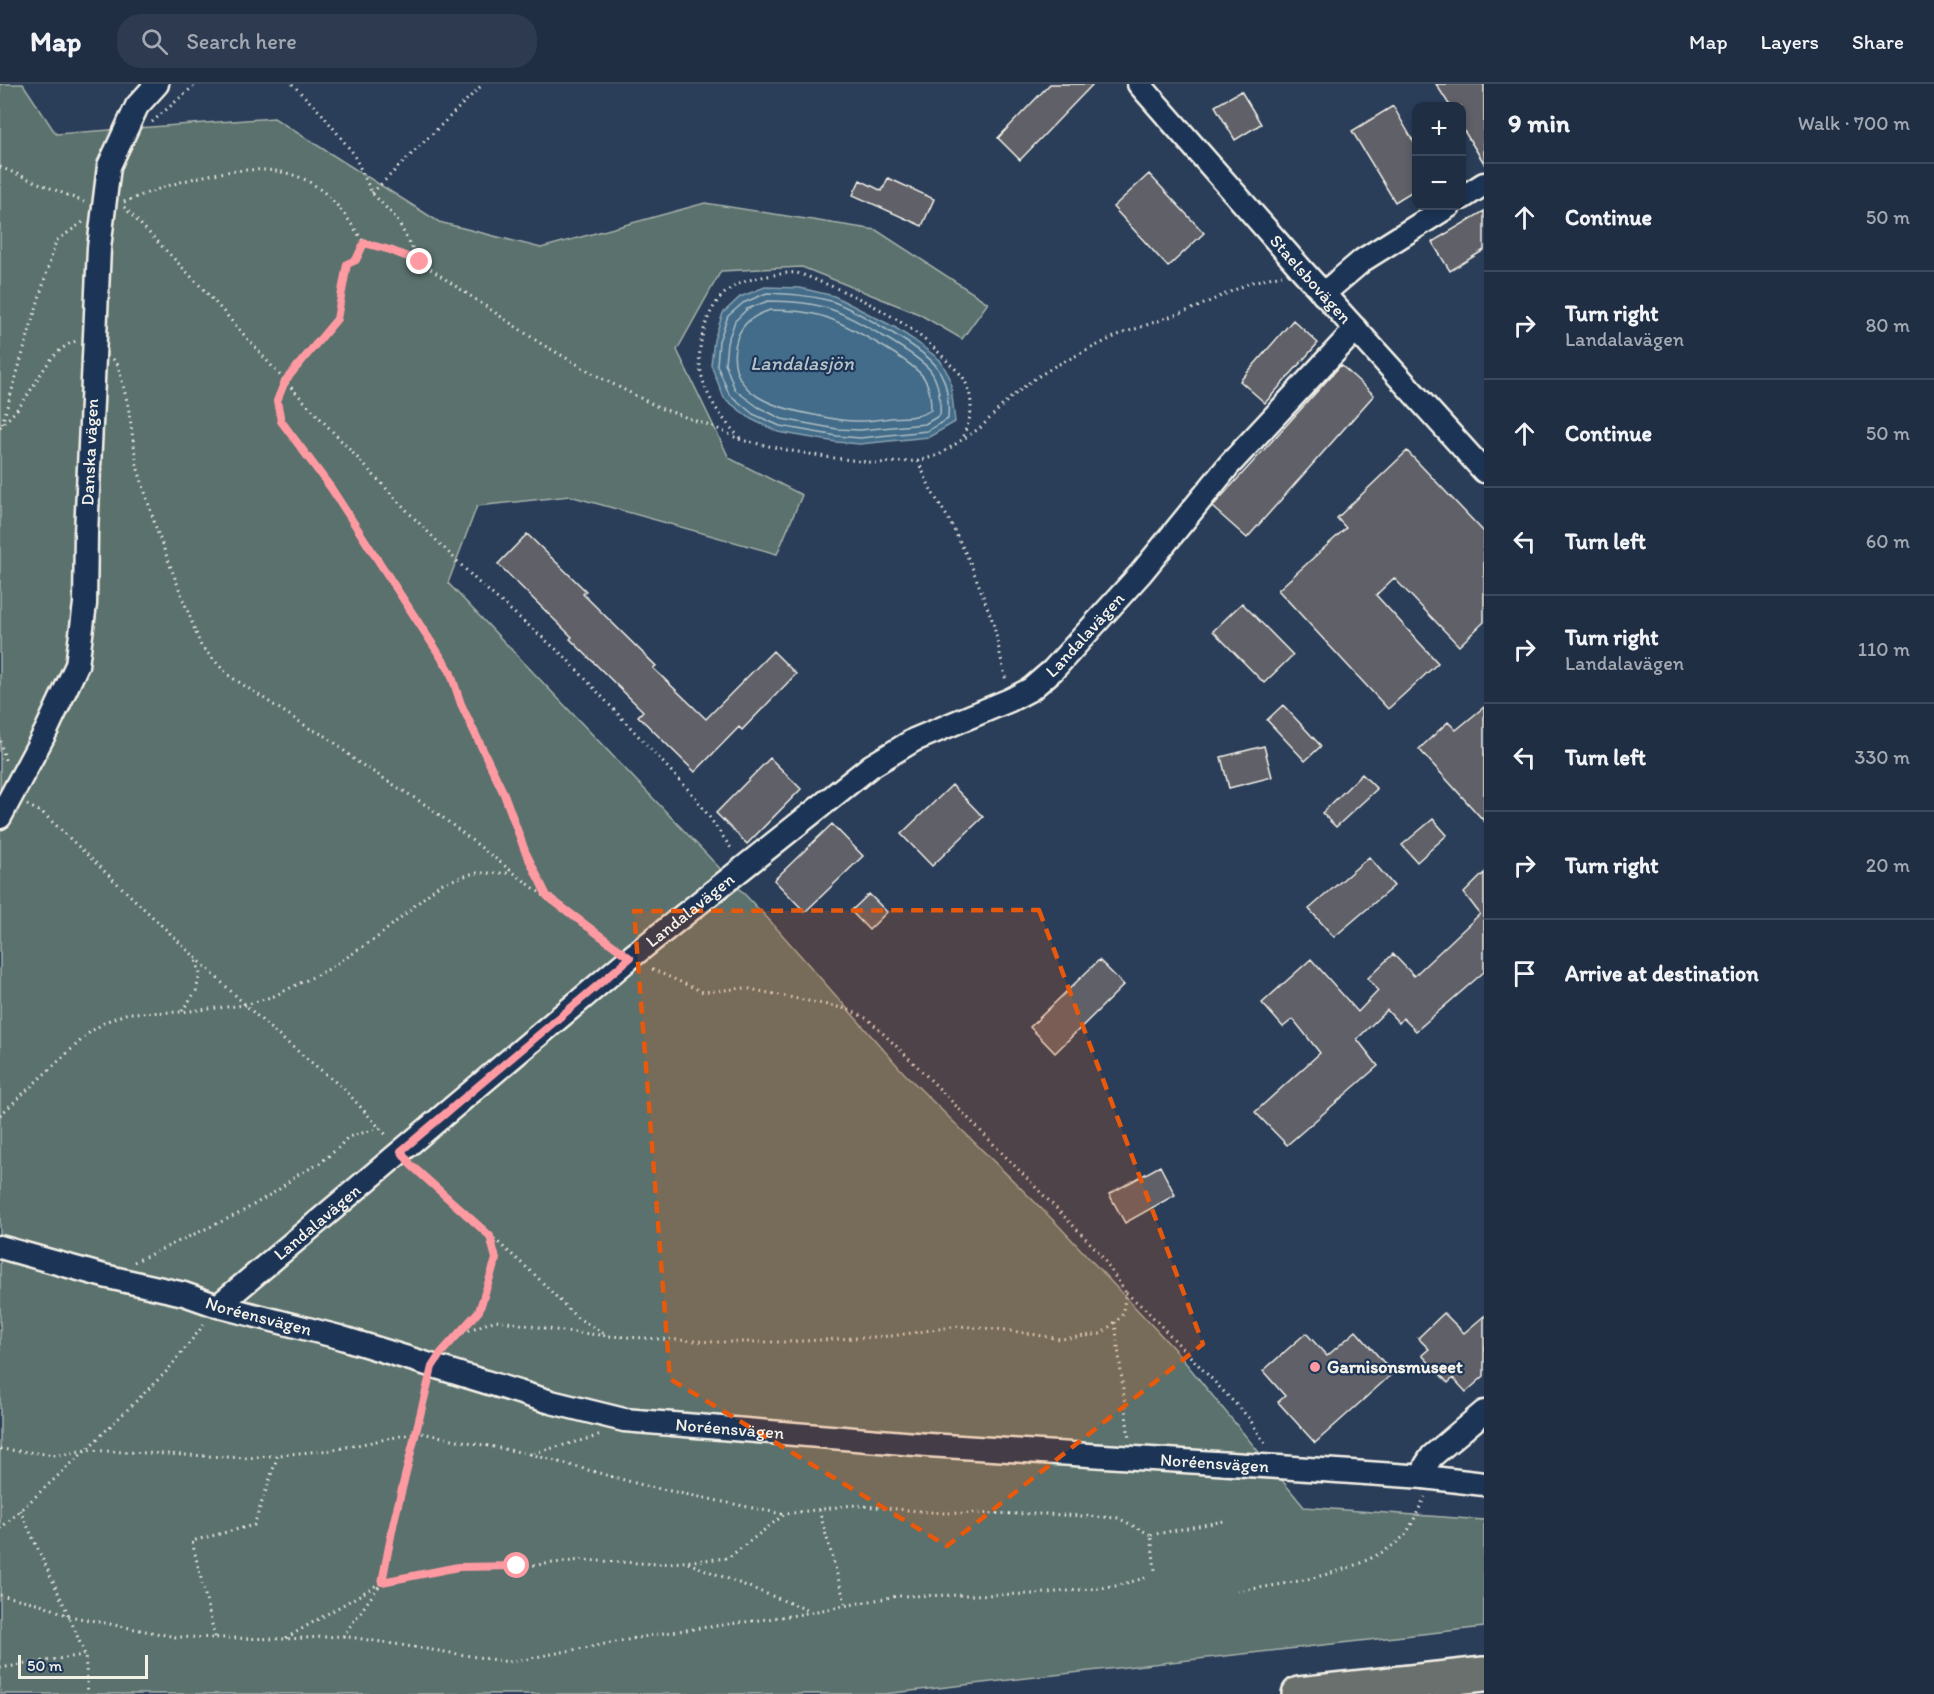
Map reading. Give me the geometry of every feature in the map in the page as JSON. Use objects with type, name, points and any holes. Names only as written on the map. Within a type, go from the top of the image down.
[{"type":"highway","points":[[1299,1694],[1484,1674]]},
{"type":"street","name":"Danska vägen","points":[[0,817],[46,731],[77,665],[85,604],[95,334],[103,210],[109,166],[137,106],[157,84]]},
{"type":"street","name":"Staelsbovägen","points":[[1139,84],[1323,294],[1484,471]]},
{"type":"street","points":[[1466,195],[1484,184]]},
{"type":"street","points":[[1323,294],[1364,260],[1443,210]]},
{"type":"street","name":"Landalavägen","points":[[218,1306],[630,958],[871,766],[914,740],[1031,689],[1053,670],[1141,573],[1229,465],[1356,329]]},
{"type":"street","name":"Noréensvägen","points":[[0,1247],[104,1276],[184,1294],[218,1306],[339,1337],[551,1402],[624,1420],[928,1445],[1279,1467],[1484,1484]]},
{"type":"street","points":[[1429,1478],[1426,1465],[1432,1456],[1484,1412]]},
{"type":"path","points":[[118,147],[156,120],[196,84]]},
{"type":"path","points":[[292,84],[322,114],[353,153],[372,193],[396,218],[420,262]]},
{"type":"path","points":[[372,193],[483,84]]},
{"type":"path","points":[[0,167],[88,204]]},
{"type":"path","points":[[744,867],[696,798],[565,657],[478,582],[414,518],[285,381],[206,292],[151,238],[121,204],[149,192],[205,176],[240,170],[284,172],[317,186],[347,217],[364,243],[420,262],[540,343],[660,408],[716,428],[741,440],[826,457],[877,463],[918,461],[939,455],[980,428],[1031,381],[1055,366],[1119,335],[1195,308],[1252,282],[1302,270]]},
{"type":"path","points":[[1,426],[56,241],[87,219]]},
{"type":"path","points":[[364,243],[356,260],[347,264],[337,319],[285,381],[277,401],[281,421],[356,526],[450,671],[461,704],[504,794],[525,851],[547,896]]},
{"type":"path","points":[[741,440],[713,405],[702,385],[699,365],[702,335],[711,308],[740,281],[796,273],[866,302],[904,324],[942,356],[965,381],[971,402],[970,421],[961,441]]},
{"type":"path","points":[[1,426],[22,402],[46,365],[68,344],[95,334],[118,365],[128,405],[137,465],[157,531],[201,646],[228,675],[309,728],[328,737],[356,761],[429,807],[513,873],[630,958],[703,992],[745,988],[839,1007],[868,1019],[1098,1251],[1126,1293],[1145,1309],[1249,1418],[1279,1467]]},
{"type":"path","points":[[918,461],[970,562],[993,622],[1010,700]]},
{"type":"path","points":[[0,741],[12,797],[43,813],[273,1031],[344,1089],[411,1165],[535,1275],[576,1317],[608,1336]]},
{"type":"path","points":[[0,1115],[75,1045],[107,1021],[128,1013],[180,1012],[245,1005],[274,996],[329,969],[379,936],[440,884],[474,873],[513,873]]},
{"type":"path","points":[[180,1012],[186,1008],[196,991],[200,974],[195,959]]},
{"type":"path","points":[[104,1276],[240,1213],[278,1190],[297,1175],[319,1164],[348,1137],[380,1128]]},
{"type":"path","points":[[343,1636],[382,1582],[432,1367],[441,1353],[479,1311],[496,1259],[490,1236]]},
{"type":"path","points":[[459,1334],[496,1320],[608,1336],[714,1342],[818,1342],[891,1336],[959,1326],[1006,1330],[1061,1339],[1101,1334],[1122,1316],[1126,1293]]},
{"type":"path","points":[[0,1529],[167,1371],[218,1306]]},
{"type":"path","points":[[1115,1322],[1131,1457]]},
{"type":"path","points":[[0,1449],[56,1455],[86,1450],[247,1458],[333,1450],[416,1433],[530,1454],[646,1486],[783,1515],[853,1505],[941,1513],[1046,1514],[1118,1518],[1151,1535],[1224,1521]]},
{"type":"path","points":[[530,1454],[607,1434]]},
{"type":"path","points":[[215,1637],[192,1541],[254,1525],[278,1455]]},
{"type":"path","points":[[1237,1591],[1324,1576],[1372,1557],[1404,1536],[1429,1478]]},
{"type":"path","points":[[819,1509],[846,1606]]},
{"type":"path","points":[[20,1510],[85,1654],[88,1694]]},
{"type":"path","points":[[285,1639],[382,1582],[458,1567],[517,1566],[580,1560],[658,1564],[728,1558],[783,1515]]},
{"type":"path","points":[[1151,1535],[1155,1569]]},
{"type":"path","points":[[685,1562],[812,1612]]},
{"type":"path","points":[[0,1595],[41,1604],[69,1616],[176,1636],[285,1639],[343,1636],[509,1662],[664,1633],[812,1612],[897,1596],[1034,1594],[1112,1587],[1145,1578]]},
{"type":"path","points":[[0,1668],[85,1654]]},
{"type":"highlighted area","points":[[1039,910],[1203,1344],[947,1546],[670,1379],[634,911]]},
{"type":"green space","points":[[0,84],[23,84],[56,134],[274,118],[439,222],[541,248],[705,203],[876,230],[988,303],[962,339],[919,314],[802,267],[721,271],[677,350],[729,458],[802,495],[777,554],[570,496],[477,506],[448,583],[771,922],[904,1073],[1057,1224],[1175,1350],[1304,1507],[1484,1520],[1484,1627],[884,1694],[0,1694]]},
{"type":"water","name":"Landalasjön","points":[[765,287],[800,288],[834,296],[914,340],[940,360],[950,378],[955,422],[929,437],[860,444],[778,432],[751,419],[724,398],[711,365],[714,340],[723,313],[740,297]]},
{"type":"building","points":[[1050,84],[1093,84],[1020,160],[998,138]]},
{"type":"building","points":[[1436,84],[1484,84],[1484,163],[1466,134],[1466,102],[1447,102]]},
{"type":"building","points":[[1241,91],[1261,124],[1235,140],[1215,106]]},
{"type":"building","points":[[1393,106],[1412,139],[1412,191],[1395,202],[1352,131]]},
{"type":"building","points":[[1149,174],[1204,233],[1168,267],[1113,207]]},
{"type":"building","points":[[888,178],[934,199],[922,226],[853,195],[860,180],[882,191]]},
{"type":"building","points":[[1484,211],[1484,250],[1450,271],[1432,242]]},
{"type":"building","points":[[1293,320],[1318,343],[1265,403],[1240,381]]},
{"type":"building","points":[[1341,365],[1374,395],[1247,538],[1212,507]]},
{"type":"building","points":[[1407,451],[1484,532],[1484,622],[1459,646],[1394,578],[1376,595],[1438,663],[1388,709],[1278,590],[1346,528],[1337,518]]},
{"type":"building","points":[[527,534],[586,591],[583,594],[656,666],[653,668],[706,719],[773,651],[796,674],[742,730],[739,727],[695,772],[638,716],[643,711],[498,564]]},
{"type":"building","points":[[1242,603],[1293,655],[1264,683],[1213,631]]},
{"type":"building","points":[[1283,705],[1321,746],[1305,761],[1267,720]]},
{"type":"building","points":[[1484,707],[1484,821],[1419,749],[1448,722],[1456,730]]},
{"type":"building","points":[[1264,746],[1272,777],[1229,788],[1221,757]]},
{"type":"building","points":[[770,758],[801,789],[747,844],[716,813]]},
{"type":"building","points":[[1362,774],[1377,789],[1336,827],[1322,813]]},
{"type":"building","points":[[952,785],[983,817],[932,866],[901,834]]},
{"type":"building","points":[[1433,819],[1447,835],[1417,862],[1402,845]]},
{"type":"building","points":[[832,824],[863,856],[805,912],[774,880]]},
{"type":"building","points":[[1369,857],[1394,886],[1334,937],[1309,909]]},
{"type":"building","points":[[1484,873],[1484,972],[1416,1031],[1403,1018],[1399,1023],[1387,1010],[1357,1039],[1378,1066],[1287,1145],[1255,1112],[1320,1053],[1293,1019],[1283,1027],[1262,1003],[1311,959],[1358,1012],[1378,991],[1368,978],[1393,954],[1414,976],[1480,914],[1464,893]]},
{"type":"building","points":[[869,894],[887,912],[869,930],[851,911]]},
{"type":"building","points":[[1099,960],[1124,985],[1055,1053],[1030,1027]]},
{"type":"building","points":[[1160,1166],[1175,1195],[1125,1223],[1109,1194]]},
{"type":"building","points":[[1444,1313],[1464,1333],[1484,1316],[1484,1376],[1466,1392],[1453,1378],[1448,1383],[1422,1355],[1429,1349],[1418,1338]]},
{"type":"building","points":[[1356,1331],[1393,1373],[1315,1443],[1278,1402],[1285,1396],[1263,1371],[1306,1333],[1327,1356]]},
{"type":"place","name":"Garnisonsmuseet","points":[[1315,1367]]},
{"type":"route","points":[[420,262],[364,243],[356,260],[347,264],[337,319],[306,359],[285,381],[277,401],[281,421],[331,488],[450,671],[461,704],[504,794],[525,851],[547,896],[585,927],[630,958],[401,1151],[411,1165],[490,1236],[496,1259],[479,1311],[441,1353],[432,1367],[394,1521],[382,1582],[458,1567],[517,1566]]}]
